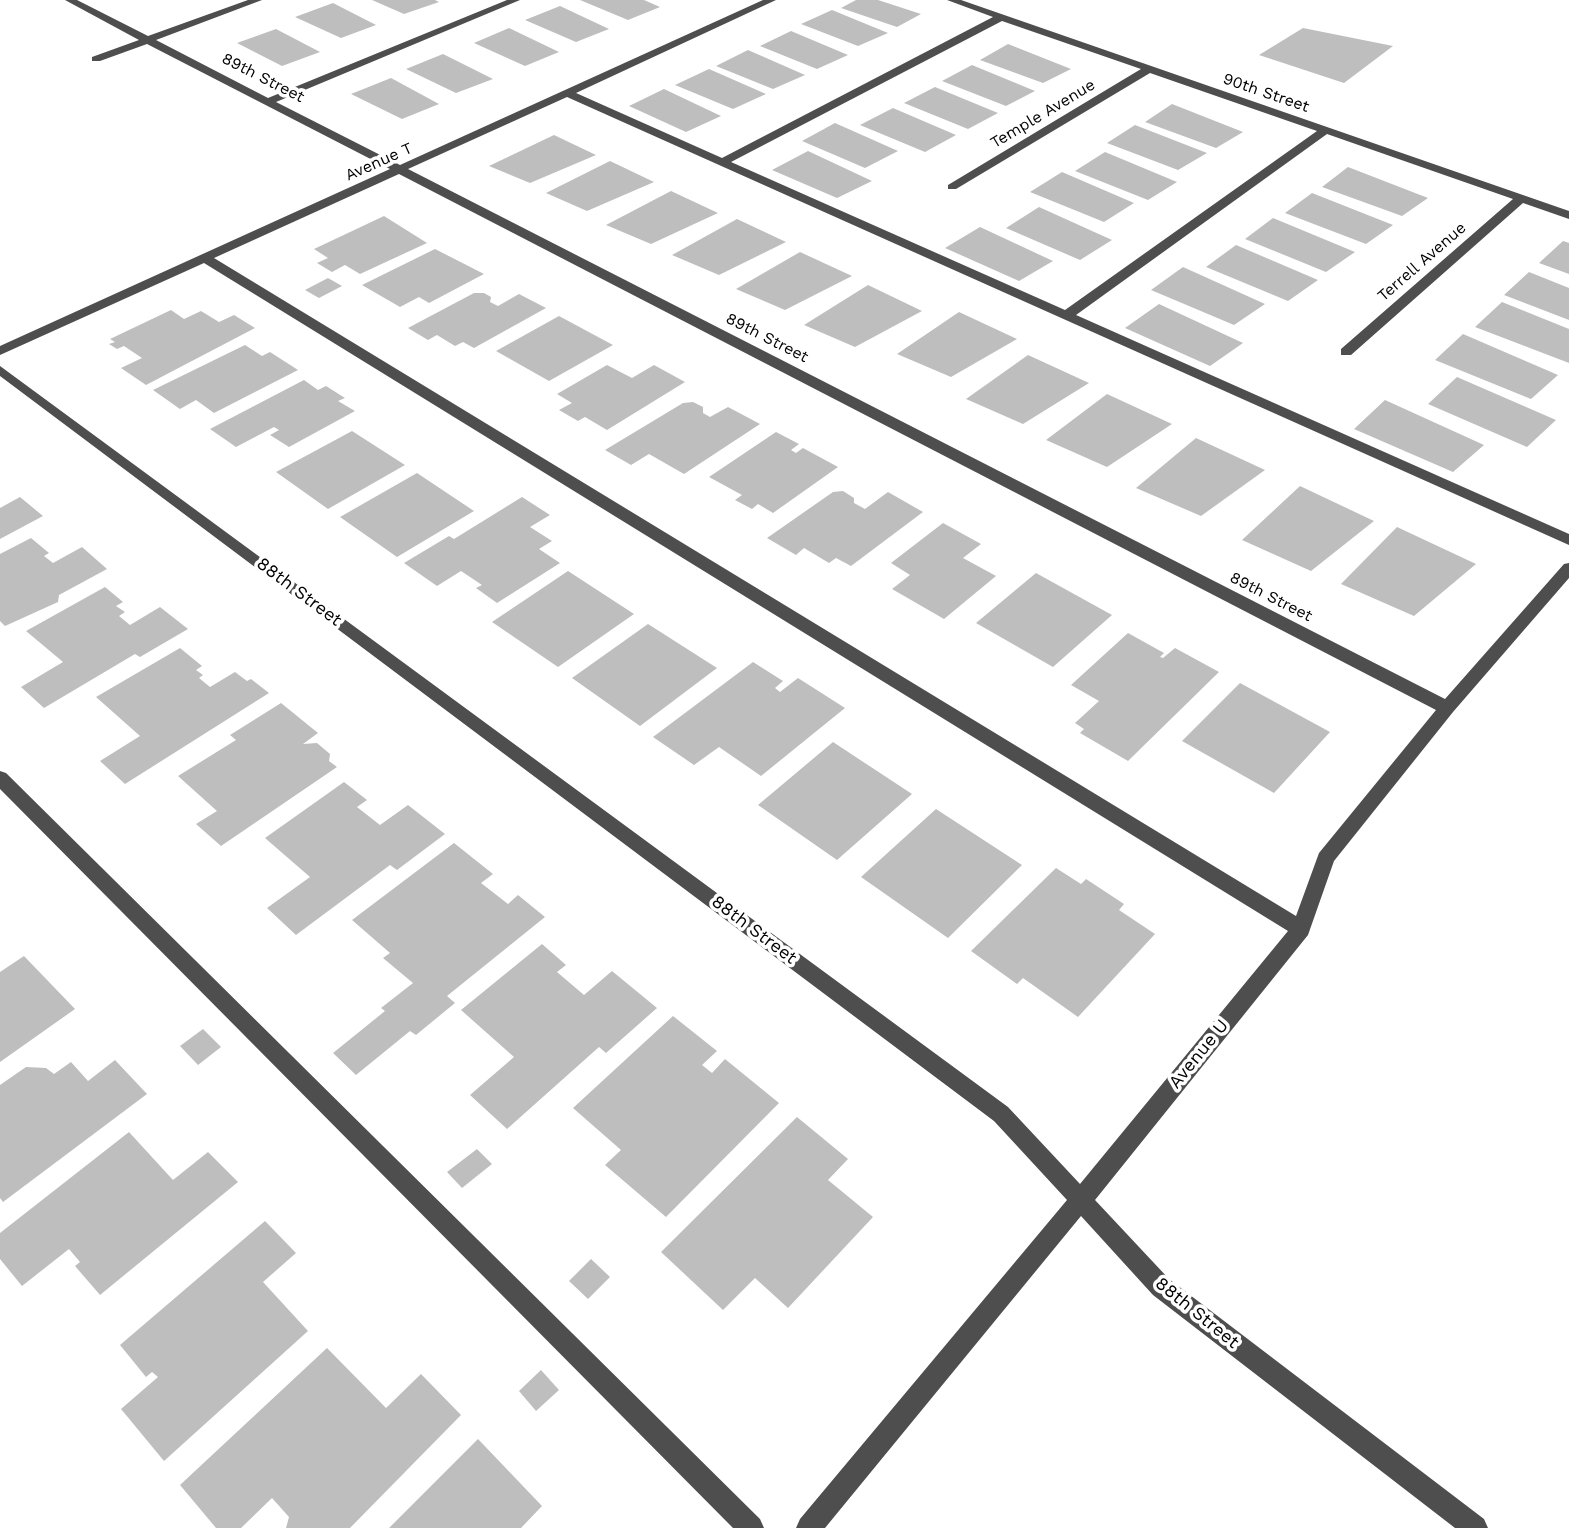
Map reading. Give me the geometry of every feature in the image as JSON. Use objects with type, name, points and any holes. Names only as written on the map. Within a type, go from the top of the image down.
[{"type":"street","name":"89th Street","points":[[70,0],[1447,708]]},
{"type":"street","points":[[96,60],[257,0]]},
{"type":"street","points":[[268,101],[516,0]]},
{"type":"street","name":"Avenue T","points":[[0,351],[771,0]]},
{"type":"street","name":"90th Street","points":[[952,0],[1569,215]]},
{"type":"street","points":[[722,162],[1001,17]]},
{"type":"street","name":"Temple Avenue","points":[[952,187],[1149,69]]},
{"type":"street","points":[[567,93],[1569,540]]},
{"type":"street","points":[[1066,316],[1326,130]]},
{"type":"street","name":"Terrell Avenue","points":[[1346,352],[1521,198]]},
{"type":"street","points":[[205,258],[1301,929]]},
{"type":"street","name":"88th Street","points":[[0,370],[1001,1114],[1161,1287],[1475,1528]]},
{"type":"street","name":"Avenue U","points":[[809,1528],[1080,1202],[1301,929],[1326,858],[1447,708],[1569,568]]},
{"type":"street","points":[[0,778],[751,1528]]},
{"type":"building","points":[[372,0],[435,0],[439,2],[404,14]]},
{"type":"building","points":[[580,0],[644,0],[660,7],[628,20]]},
{"type":"building","points":[[856,0],[878,0],[921,14],[897,27],[841,8]]},
{"type":"building","points":[[333,3],[376,25],[341,38],[295,17]]},
{"type":"building","points":[[560,6],[609,29],[576,42],[525,20]]},
{"type":"building","points":[[832,10],[888,33],[858,46],[801,24]]},
{"type":"building","points":[[509,28],[559,52],[525,66],[474,43]]},
{"type":"building","points":[[1303,28],[1393,46],[1344,83],[1259,55]]},
{"type":"building","points":[[276,29],[320,52],[282,66],[237,43]]},
{"type":"building","points":[[791,31],[848,55],[817,69],[760,46]]},
{"type":"building","points":[[1008,44],[1071,69],[1043,83],[980,60]]},
{"type":"building","points":[[748,50],[805,75],[773,89],[716,66]]},
{"type":"building","points":[[443,54],[493,79],[456,93],[406,69]]},
{"type":"building","points":[[972,65],[1035,91],[1006,106],[942,81]]},
{"type":"building","points":[[709,69],[766,94],[733,109],[675,85]]},
{"type":"building","points":[[391,78],[439,104],[402,119],[351,94]]},
{"type":"building","points":[[935,87],[998,113],[968,129],[904,103]]},
{"type":"building","points":[[664,89],[721,116],[686,132],[629,106]]},
{"type":"building","points":[[1172,104],[1243,132],[1216,148],[1145,122]]},
{"type":"building","points":[[893,108],[956,135],[925,152],[860,125]]},
{"type":"building","points":[[835,123],[898,151],[865,168],[802,141]]},
{"type":"building","points":[[1135,125],[1207,153],[1178,170],[1107,143]]},
{"type":"building","points":[[554,135],[596,155],[530,183],[489,166]]},
{"type":"building","points":[[808,151],[872,181],[837,198],[772,170]]},
{"type":"building","points":[[1105,152],[1177,182],[1148,200],[1075,171]]},
{"type":"building","points":[[610,161],[654,182],[587,211],[546,193]]},
{"type":"building","points":[[1348,167],[1428,198],[1402,216],[1322,187]]},
{"type":"building","points":[[1062,172],[1134,203],[1104,222],[1030,192]]},
{"type":"building","points":[[671,191],[718,213],[651,244],[606,225]]},
{"type":"building","points":[[1312,193],[1393,225],[1366,244],[1285,213]]},
{"type":"building","points":[[1039,207],[1112,240],[1080,260],[1006,228]]},
{"type":"building","points":[[384,216],[427,243],[360,274],[345,265],[332,272],[317,263],[328,258],[314,249]]},
{"type":"building","points":[[1273,218],[1355,252],[1326,272],[1245,239]]},
{"type":"building","points":[[737,219],[786,242],[719,275],[672,255]]},
{"type":"building","points":[[980,227],[1053,261],[1019,281],[945,248]]},
{"type":"building","points":[[1563,241],[1569,243],[1569,274],[1539,263]]},
{"type":"building","points":[[1236,245],[1318,280],[1288,301],[1206,267]]},
{"type":"building","points":[[435,249],[484,274],[429,303],[419,297],[400,307],[362,285]]},
{"type":"building","points":[[800,252],[852,276],[785,310],[736,289]]},
{"type":"building","points":[[1183,267],[1265,304],[1234,325],[1151,290]]},
{"type":"building","points":[[1529,272],[1569,288],[1569,320],[1504,295]]},
{"type":"building","points":[[328,278],[342,286],[319,298],[305,290]]},
{"type":"building","points":[[868,285],[922,311],[855,347],[804,325]]},
{"type":"building","points":[[474,293],[484,293],[491,297],[490,302],[498,306],[519,294],[546,308],[474,348],[463,342],[455,346],[437,335],[428,340],[408,328]]},
{"type":"building","points":[[1502,302],[1569,329],[1569,363],[1475,327]]},
{"type":"building","points":[[1159,304],[1243,343],[1210,366],[1125,328]]},
{"type":"building","points":[[171,310],[184,319],[201,311],[219,322],[234,315],[255,328],[146,385],[121,368],[142,358],[124,346],[117,349],[109,344],[115,342],[110,339]]},
{"type":"building","points":[[959,312],[1017,339],[951,377],[897,354]]},
{"type":"building","points":[[559,316],[613,345],[549,381],[496,351]]},
{"type":"building","points":[[1463,334],[1558,375],[1531,399],[1435,360]]},
{"type":"building","points":[[245,345],[262,356],[270,352],[298,370],[214,413],[196,400],[180,409],[153,390]]},
{"type":"building","points":[[1028,355],[1089,383],[1023,424],[966,399]]},
{"type":"building","points":[[607,365],[632,378],[654,365],[685,382],[607,430],[585,417],[578,421],[559,410],[572,403],[557,394]]},
{"type":"building","points":[[1457,377],[1556,420],[1527,447],[1428,404]]},
{"type":"building","points":[[304,380],[318,390],[326,386],[345,398],[338,401],[355,411],[289,447],[270,435],[279,430],[274,427],[236,447],[210,429]]},
{"type":"building","points":[[1107,394],[1172,424],[1107,467],[1046,440]]},
{"type":"building","points":[[1385,400],[1484,445],[1453,472],[1354,429]]},
{"type":"building","points":[[693,402],[703,407],[703,413],[710,417],[728,407],[760,424],[684,474],[649,454],[631,465],[605,450],[683,403]]},
{"type":"building","points":[[352,431],[405,465],[328,509],[276,472]]},
{"type":"building","points":[[776,432],[799,444],[791,450],[796,453],[803,448],[838,467],[773,513],[758,504],[752,509],[735,500],[742,495],[709,477]]},
{"type":"building","points":[[1196,438],[1265,470],[1201,516],[1136,488]]},
{"type":"building","points":[[417,473],[474,511],[397,557],[340,517]]},
{"type":"building","points":[[1300,486],[1374,521],[1311,571],[1242,540]]},
{"type":"building","points":[[843,491],[854,498],[854,503],[865,509],[888,492],[923,512],[851,566],[836,558],[829,563],[804,548],[796,555],[767,538],[833,492]]},
{"type":"building","points":[[20,497],[43,516],[0,539],[0,508]]},
{"type":"building","points":[[522,497],[550,515],[530,527],[552,541],[539,549],[560,563],[497,603],[476,588],[482,585],[461,571],[437,586],[404,563],[449,536],[454,539]]},
{"type":"building","points":[[943,523],[981,544],[963,558],[996,576],[944,619],[892,589],[910,575],[891,563]]},
{"type":"building","points":[[1397,527],[1476,564],[1414,616],[1341,584]]},
{"type":"building","points":[[31,538],[49,553],[44,556],[53,563],[82,547],[107,569],[59,595],[58,602],[5,626],[0,621],[0,554]]},
{"type":"building","points":[[568,571],[634,614],[558,667],[492,622]]},
{"type":"building","points":[[1036,573],[1112,615],[1053,667],[976,623]]},
{"type":"building","points":[[105,587],[123,602],[116,606],[125,612],[119,616],[130,625],[160,607],[188,629],[140,657],[135,654],[44,708],[21,687],[63,662],[26,631]]},
{"type":"building","points":[[648,624],[717,668],[640,726],[572,678]]},
{"type":"building","points":[[1128,633],[1164,653],[1160,657],[1163,658],[1175,648],[1219,672],[1128,761],[1080,733],[1084,729],[1075,723],[1099,701],[1071,685]]},
{"type":"building","points":[[180,648],[202,666],[196,670],[203,675],[199,678],[210,687],[235,672],[247,681],[251,679],[269,693],[125,784],[100,761],[140,736],[96,697]]},
{"type":"building","points":[[753,662],[783,681],[775,688],[780,692],[798,678],[845,708],[761,776],[719,747],[694,765],[653,737]]},
{"type":"building","points":[[1240,683],[1330,732],[1274,793],[1182,741]]},
{"type":"building","points":[[281,703],[318,733],[303,744],[317,743],[330,754],[329,761],[337,767],[221,846],[196,824],[217,811],[178,776],[236,740],[230,735]]},
{"type":"building","points":[[833,742],[912,794],[837,860],[758,805]]},
{"type":"building","points":[[344,782],[367,800],[357,807],[380,825],[408,805],[445,834],[397,870],[390,865],[296,935],[267,908],[310,877],[265,838]]},
{"type":"building","points":[[936,809],[1022,865],[948,938],[861,877]]},
{"type":"building","points":[[454,843],[493,874],[481,883],[508,904],[518,895],[545,917],[447,996],[455,1003],[416,1035],[410,1031],[356,1075],[333,1053],[385,1011],[381,1008],[413,983],[383,958],[390,953],[352,920]]},
{"type":"building","points":[[1056,868],[1081,884],[1086,879],[1124,904],[1119,910],[1155,934],[1078,1017],[1023,978],[1017,984],[971,951]]},
{"type":"building","points":[[542,944],[566,965],[557,972],[584,995],[612,971],[657,1008],[606,1053],[599,1047],[507,1129],[470,1095],[514,1057],[461,1010]]},
{"type":"building","points":[[24,956],[75,1009],[0,1062],[0,972]]},
{"type":"building","points":[[673,1016],[717,1051],[702,1065],[712,1073],[725,1059],[779,1103],[666,1217],[605,1165],[621,1150],[573,1108]]},
{"type":"building","points":[[203,1029],[221,1047],[198,1065],[180,1046]]},
{"type":"building","points":[[115,1060],[147,1094],[3,1202],[0,1198],[0,1085],[26,1067],[46,1068],[54,1074],[71,1062],[88,1081]]},
{"type":"building","points":[[797,1117],[848,1159],[828,1180],[873,1217],[788,1308],[755,1278],[723,1310],[661,1252]]},
{"type":"building","points":[[129,1132],[173,1180],[208,1152],[238,1182],[100,1295],[75,1266],[80,1262],[69,1249],[22,1286],[0,1259],[0,1233]]},
{"type":"building","points":[[477,1149],[492,1164],[462,1188],[447,1172]]},
{"type":"building","points":[[265,1221],[296,1253],[263,1282],[308,1331],[164,1461],[121,1409],[158,1377],[152,1372],[146,1377],[120,1345]]},
{"type":"building","points":[[591,1259],[610,1277],[588,1299],[569,1281]]},
{"type":"building","points":[[327,1348],[386,1408],[421,1374],[461,1415],[350,1528],[286,1528],[289,1517],[272,1498],[241,1528],[216,1528],[180,1485]]},
{"type":"building","points":[[541,1370],[559,1390],[536,1411],[519,1391]]},
{"type":"building","points":[[478,1439],[542,1506],[521,1528],[389,1528]]}]
